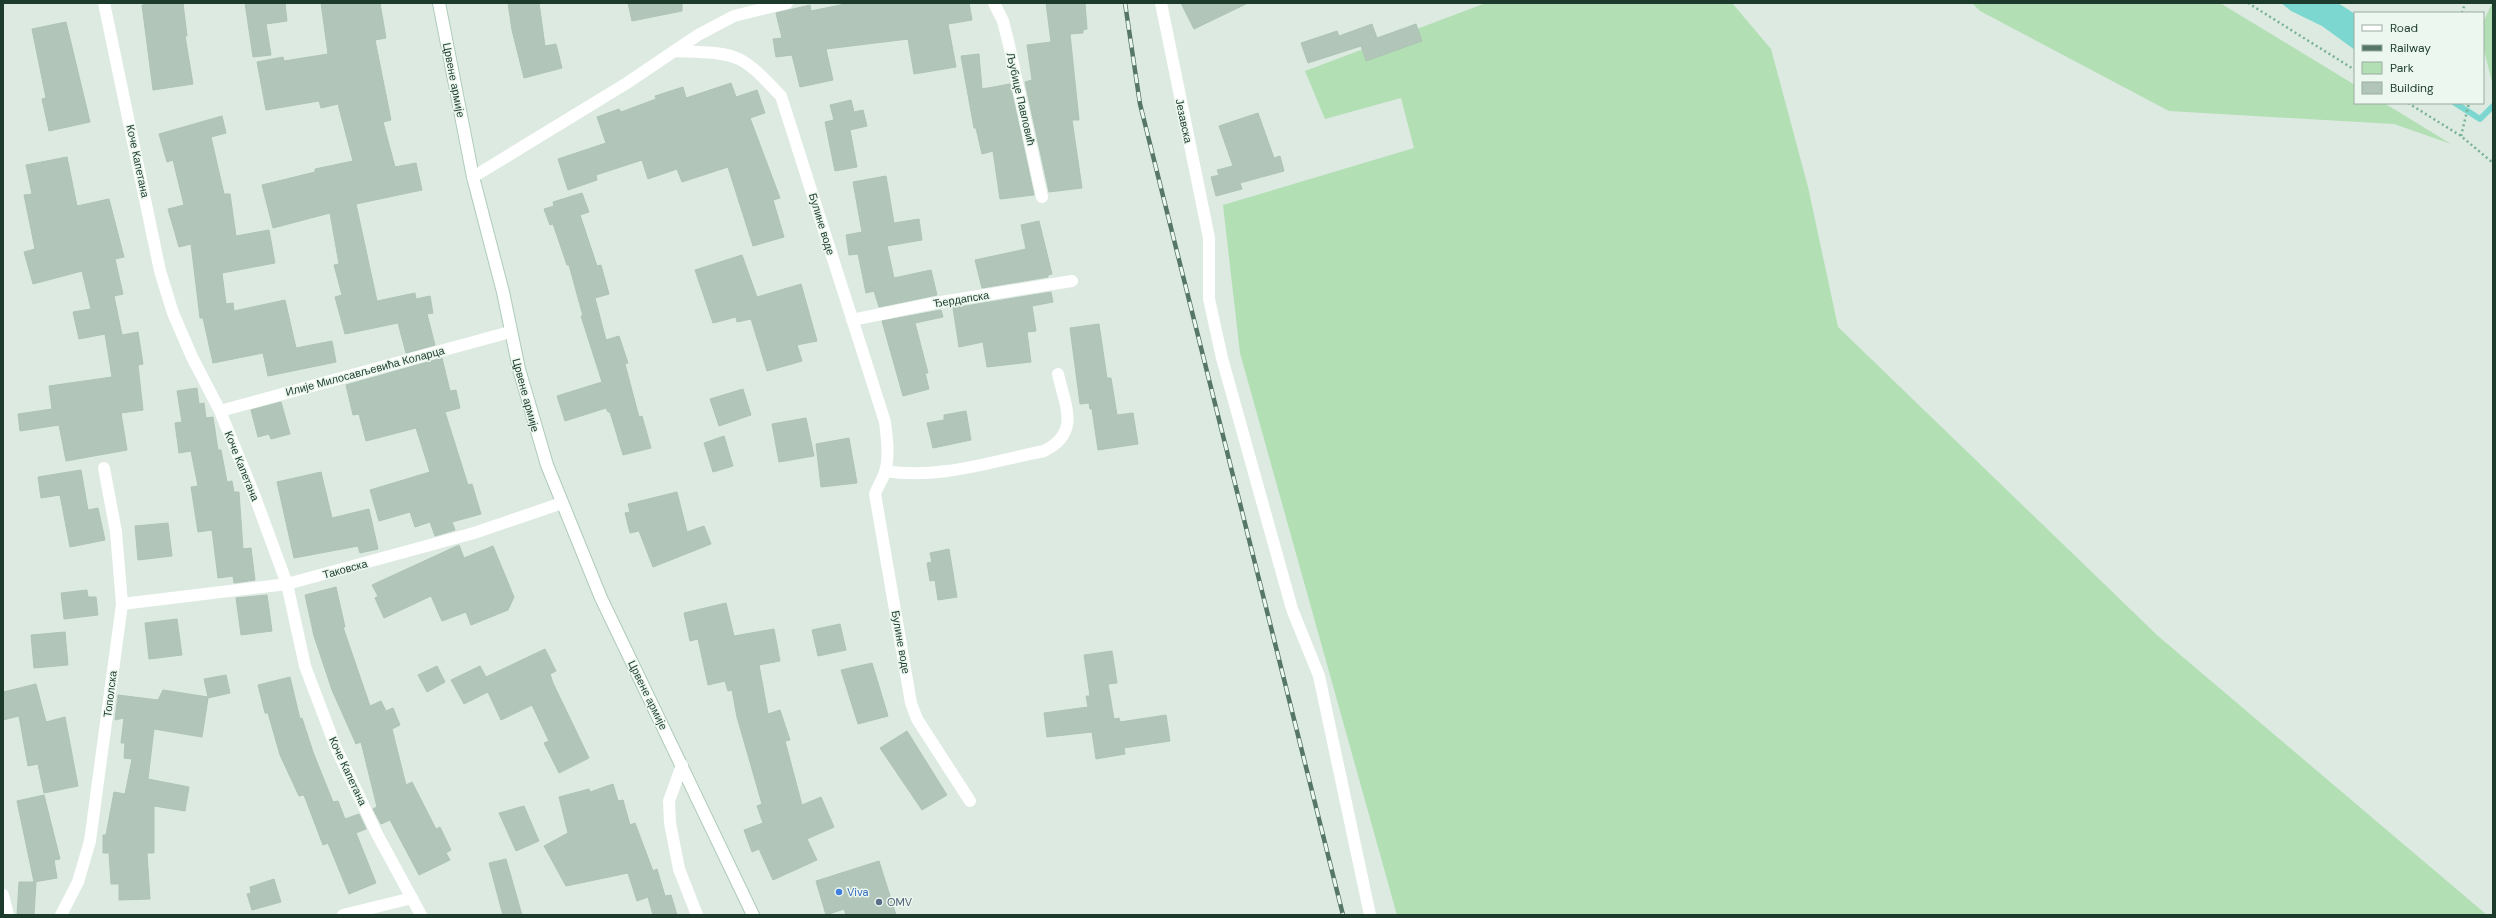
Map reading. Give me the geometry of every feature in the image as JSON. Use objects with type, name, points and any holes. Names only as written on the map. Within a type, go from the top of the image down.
[{"type":"street","name":"Коче Капетана","points":[[104,3],[160,271],[176,320],[192,357],[220,411],[287,584],[305,666],[336,748],[377,834],[421,915]]},
{"type":"street","name":"Црвене армије","points":[[439,3],[473,177],[503,292],[510,332],[534,425],[562,503],[601,598],[753,915]]},
{"type":"street","points":[[473,177],[719,23],[750,7],[787,3]]},
{"type":"street","name":"Љубице Павловић","points":[[994,3],[1003,21],[1042,197]]},
{"type":"street","name":"Језавска","points":[[1161,3],[1209,238],[1210,299],[1222,358],[1292,610],[1319,676],[1370,915]]},
{"type":"street","name":"Булине воде","points":[[674,51],[708,53],[739,58],[764,79],[781,96],[885,422],[888,442],[885,471],[875,494],[911,703],[917,719],[970,801]]},
{"type":"street","name":"Ђердапска","points":[[852,320],[935,303],[1072,281]]},
{"type":"street","name":"Илије Милосављевића Коларца","points":[[220,411],[510,332]]},
{"type":"street","points":[[885,471],[906,474],[928,474],[1044,451],[1057,445],[1067,430],[1068,420],[1058,374]]},
{"type":"street","name":"Тополска","points":[[61,915],[78,882],[90,841],[122,604],[116,532],[104,468]]},
{"type":"street","name":"Таковска","points":[[122,604],[287,584],[474,534],[562,503]]},
{"type":"street","points":[[682,765],[669,801],[670,823],[679,869],[698,915]]},
{"type":"street","points":[[3,895],[8,915]]},
{"type":"street","points":[[343,915],[412,898]]},
{"type":"path","points":[[2248,3],[2354,69]]},
{"type":"path","points":[[2410,104],[2461,136],[2493,163]]},
{"type":"path","points":[[2461,136],[2469,104]]},
{"type":"green space","points":[[1486,3],[1732,3],[1771,49],[1808,187],[1838,327],[2158,636],[2487,915],[1397,915],[1240,353],[1223,205],[1414,148],[1401,98],[1325,119],[1305,71]]},
{"type":"green space","points":[[1972,3],[2220,3],[2354,84],[2354,104],[2386,104],[2451,144],[2394,124],[2169,111],[1980,11]]},
{"type":"green space","points":[[2493,3],[2493,86],[2484,50],[2484,21]]},
{"type":"water","points":[[2281,3],[2338,3],[2354,13],[2354,49],[2322,26],[2291,11]]},
{"type":"building","points":[[183,3],[187,36],[185,36],[193,84],[153,90],[142,5]]},
{"type":"building","points":[[245,3],[285,3],[287,21],[266,24],[271,55],[253,57]]},
{"type":"building","points":[[321,3],[380,3],[386,38],[375,40],[391,120],[383,122],[395,167],[416,163],[422,190],[356,204],[377,301],[415,293],[416,299],[430,296],[433,313],[427,314],[435,345],[406,353],[398,323],[345,334],[335,297],[342,295],[334,265],[339,264],[330,213],[273,228],[262,185],[315,172],[315,169],[353,161],[338,104],[321,108],[319,101],[266,110],[257,62],[283,57],[284,61],[328,54]]},
{"type":"building","points":[[508,3],[539,3],[545,46],[556,44],[562,68],[524,78],[512,30]]},
{"type":"building","points":[[628,3],[682,3],[682,11],[632,21]]},
{"type":"building","points":[[850,3],[969,3],[972,20],[948,24],[956,67],[914,74],[908,39],[826,49],[833,80],[800,87],[792,55],[776,57],[773,39],[782,38],[776,13],[810,5],[811,11]]},
{"type":"building","points":[[1046,3],[1085,3],[1087,29],[1083,30],[1083,33],[1070,34],[1079,120],[1072,120],[1082,188],[1049,192],[1025,82],[1032,80],[1027,45],[1051,42]]},
{"type":"building","points":[[1181,3],[1248,3],[1194,29]]},
{"type":"building","points":[[66,22],[90,122],[49,131],[42,99],[46,98],[32,29]]},
{"type":"building","points":[[1372,24],[1377,38],[1416,24],[1422,41],[1366,61],[1361,46],[1308,63],[1301,43],[1337,31],[1339,36]]},
{"type":"building","points":[[979,54],[982,89],[1010,84],[1034,195],[1000,199],[993,151],[982,154],[976,128],[974,128],[961,56]]},
{"type":"building","points":[[731,83],[736,97],[757,90],[765,113],[750,118],[780,198],[773,200],[784,237],[753,246],[728,167],[682,182],[677,169],[648,179],[642,160],[596,175],[597,180],[568,190],[558,159],[606,143],[597,117],[619,109],[621,112],[656,99],[655,96],[683,87],[686,98]]},
{"type":"building","points":[[851,100],[854,112],[863,110],[867,126],[850,130],[857,167],[835,171],[825,122],[834,120],[830,105]]},
{"type":"building","points":[[1258,113],[1274,158],[1280,156],[1284,171],[1240,183],[1242,189],[1216,196],[1211,177],[1219,175],[1217,170],[1233,166],[1219,126]]},
{"type":"building","points":[[222,116],[226,133],[211,137],[224,194],[230,194],[236,236],[269,230],[275,263],[222,273],[226,304],[233,303],[234,311],[285,300],[296,348],[332,341],[336,362],[268,376],[263,353],[213,363],[203,318],[200,318],[191,244],[179,247],[168,209],[184,205],[173,160],[167,162],[159,134]]},
{"type":"building","points":[[67,157],[77,206],[109,199],[124,257],[115,259],[123,294],[114,296],[122,335],[138,332],[143,364],[138,365],[143,410],[121,413],[127,450],[66,461],[59,425],[20,431],[18,414],[52,409],[49,386],[112,377],[105,334],[79,339],[73,312],[91,309],[82,271],[33,284],[24,252],[35,249],[24,195],[32,194],[26,165]]},
{"type":"building","points":[[886,176],[894,223],[919,219],[922,240],[887,246],[894,278],[931,270],[937,295],[879,307],[874,291],[866,293],[858,254],[849,255],[846,235],[862,232],[853,182]]},
{"type":"building","points":[[582,193],[589,212],[580,215],[597,266],[601,265],[609,294],[595,298],[606,340],[619,336],[628,363],[625,364],[639,417],[642,416],[651,448],[623,455],[610,412],[608,412],[606,408],[565,421],[557,396],[602,382],[581,316],[583,316],[569,265],[567,265],[553,224],[550,225],[544,209],[554,206],[553,202]]},
{"type":"building","points":[[1039,221],[1052,274],[1048,275],[1048,277],[982,288],[975,260],[1026,249],[1021,225]]},
{"type":"building","points":[[742,255],[757,297],[801,284],[817,341],[797,345],[802,361],[767,371],[751,319],[737,322],[736,317],[713,323],[695,270]]},
{"type":"building","points":[[1051,292],[1053,302],[1032,306],[1036,331],[1027,332],[1031,362],[987,367],[983,342],[959,347],[953,308]]},
{"type":"building","points":[[941,310],[943,317],[915,323],[928,373],[925,373],[929,389],[903,396],[882,321]]},
{"type":"building","points":[[1099,324],[1107,378],[1111,378],[1117,415],[1133,413],[1138,444],[1098,450],[1092,409],[1090,409],[1089,403],[1080,404],[1070,328]]},
{"type":"building","points":[[442,358],[450,391],[456,390],[460,408],[445,412],[468,485],[472,484],[481,514],[452,522],[455,530],[435,536],[430,522],[415,527],[410,512],[379,521],[370,490],[430,472],[416,428],[366,441],[359,414],[353,415],[346,385]]},
{"type":"building","points":[[197,388],[199,404],[204,403],[206,418],[213,417],[218,450],[221,450],[227,482],[232,481],[234,492],[239,492],[243,549],[251,548],[255,580],[234,583],[233,576],[218,578],[212,530],[198,532],[191,487],[198,486],[191,451],[179,453],[175,423],[182,422],[177,391]]},
{"type":"building","points":[[743,389],[751,415],[719,426],[710,399]]},
{"type":"building","points":[[281,402],[290,434],[271,439],[269,434],[258,437],[251,410]]},
{"type":"building","points":[[966,411],[971,440],[933,448],[927,423],[944,420],[944,415]]},
{"type":"building","points":[[806,418],[814,456],[779,462],[772,424]]},
{"type":"building","points":[[724,436],[733,466],[713,472],[704,443]]},
{"type":"building","points":[[849,438],[857,483],[821,487],[816,444]]},
{"type":"building","points":[[81,470],[88,510],[98,508],[105,540],[70,547],[60,495],[41,498],[38,477]]},
{"type":"building","points":[[321,472],[332,518],[369,509],[378,549],[360,553],[358,546],[294,558],[277,482]]},
{"type":"building","points":[[677,492],[687,532],[704,526],[711,544],[653,567],[639,531],[630,533],[625,513],[630,512],[628,504]]},
{"type":"building","points":[[168,523],[172,556],[138,560],[135,526]]},
{"type":"building","points":[[459,545],[464,558],[493,546],[514,597],[508,610],[471,625],[466,612],[442,621],[431,596],[384,618],[375,598],[378,596],[372,585]]},
{"type":"building","points":[[949,549],[957,597],[938,600],[935,580],[930,581],[927,563],[932,562],[930,553]]},
{"type":"building","points":[[336,587],[345,627],[343,627],[370,706],[381,701],[386,711],[393,708],[400,725],[392,729],[406,785],[412,782],[436,829],[440,827],[451,850],[446,853],[450,860],[419,875],[390,820],[381,824],[373,809],[377,807],[361,742],[356,744],[332,690],[314,636],[305,595]]},
{"type":"building","points":[[87,590],[88,597],[96,597],[98,615],[64,619],[61,593]]},
{"type":"building","points":[[267,595],[272,631],[241,635],[236,598]]},
{"type":"building","points":[[726,603],[734,636],[774,629],[780,661],[759,665],[768,714],[780,710],[790,740],[785,741],[802,805],[821,797],[834,827],[807,839],[817,860],[773,880],[759,849],[752,852],[744,830],[763,823],[757,806],[762,804],[737,717],[732,690],[728,691],[725,681],[708,685],[698,639],[690,641],[684,613]]},
{"type":"building","points":[[177,619],[182,655],[149,659],[145,623]]},
{"type":"building","points":[[840,624],[846,650],[818,656],[812,630]]},
{"type":"building","points":[[65,632],[68,665],[34,668],[31,635]]},
{"type":"building","points":[[545,649],[556,671],[550,674],[553,683],[589,758],[559,773],[544,743],[549,741],[532,705],[501,720],[488,692],[464,704],[451,680],[480,666],[486,677]]},
{"type":"building","points":[[1112,651],[1117,683],[1108,684],[1114,719],[1119,718],[1120,722],[1166,715],[1170,741],[1124,748],[1125,754],[1096,759],[1092,732],[1047,737],[1044,713],[1088,707],[1086,696],[1090,696],[1084,655]]},
{"type":"building","points":[[872,663],[888,716],[858,724],[841,670]]},
{"type":"building","points":[[437,666],[445,682],[427,692],[418,675]]},
{"type":"building","points":[[226,675],[230,693],[208,698],[202,737],[154,729],[148,779],[189,787],[185,811],[154,806],[154,853],[147,853],[150,899],[119,900],[119,884],[111,884],[109,853],[103,853],[103,835],[106,835],[114,792],[125,794],[132,759],[124,758],[125,743],[121,743],[124,718],[115,720],[118,695],[158,700],[163,690],[208,697],[204,679]]},
{"type":"building","points":[[290,677],[300,719],[302,718],[313,752],[333,802],[338,801],[345,819],[359,814],[366,829],[356,833],[376,883],[349,894],[328,843],[323,845],[304,795],[299,796],[280,755],[268,713],[265,713],[258,685]]},
{"type":"building","points":[[36,684],[46,722],[65,717],[78,786],[44,793],[38,764],[28,766],[19,716],[3,720],[3,692]]},
{"type":"building","points":[[907,731],[947,795],[922,810],[880,748]]},
{"type":"building","points":[[613,784],[618,801],[623,800],[630,825],[635,823],[653,871],[657,869],[665,896],[671,895],[677,915],[653,915],[648,897],[637,901],[628,873],[566,886],[544,846],[568,833],[559,797],[589,789],[590,792]]},
{"type":"building","points":[[44,795],[60,859],[54,860],[57,878],[34,882],[17,801]]},
{"type":"building","points":[[524,806],[539,841],[516,851],[499,813]]},
{"type":"building","points":[[506,859],[522,915],[503,915],[489,863]]},
{"type":"building","points":[[879,861],[896,915],[846,915],[844,909],[826,915],[816,881]]},
{"type":"building","points":[[274,879],[281,902],[252,910],[247,894],[251,893],[250,887]]},
{"type":"building","points":[[19,882],[36,882],[34,915],[17,915]]},
{"type":"waterway","points":[[2457,104],[2480,119],[2493,106]]},
{"type":"railway","points":[[1125,3],[1140,104],[1343,915]]},
{"type":"place","name":"Viva","points":[[839,892]]},
{"type":"place","name":"OMV","points":[[879,902]]}]
